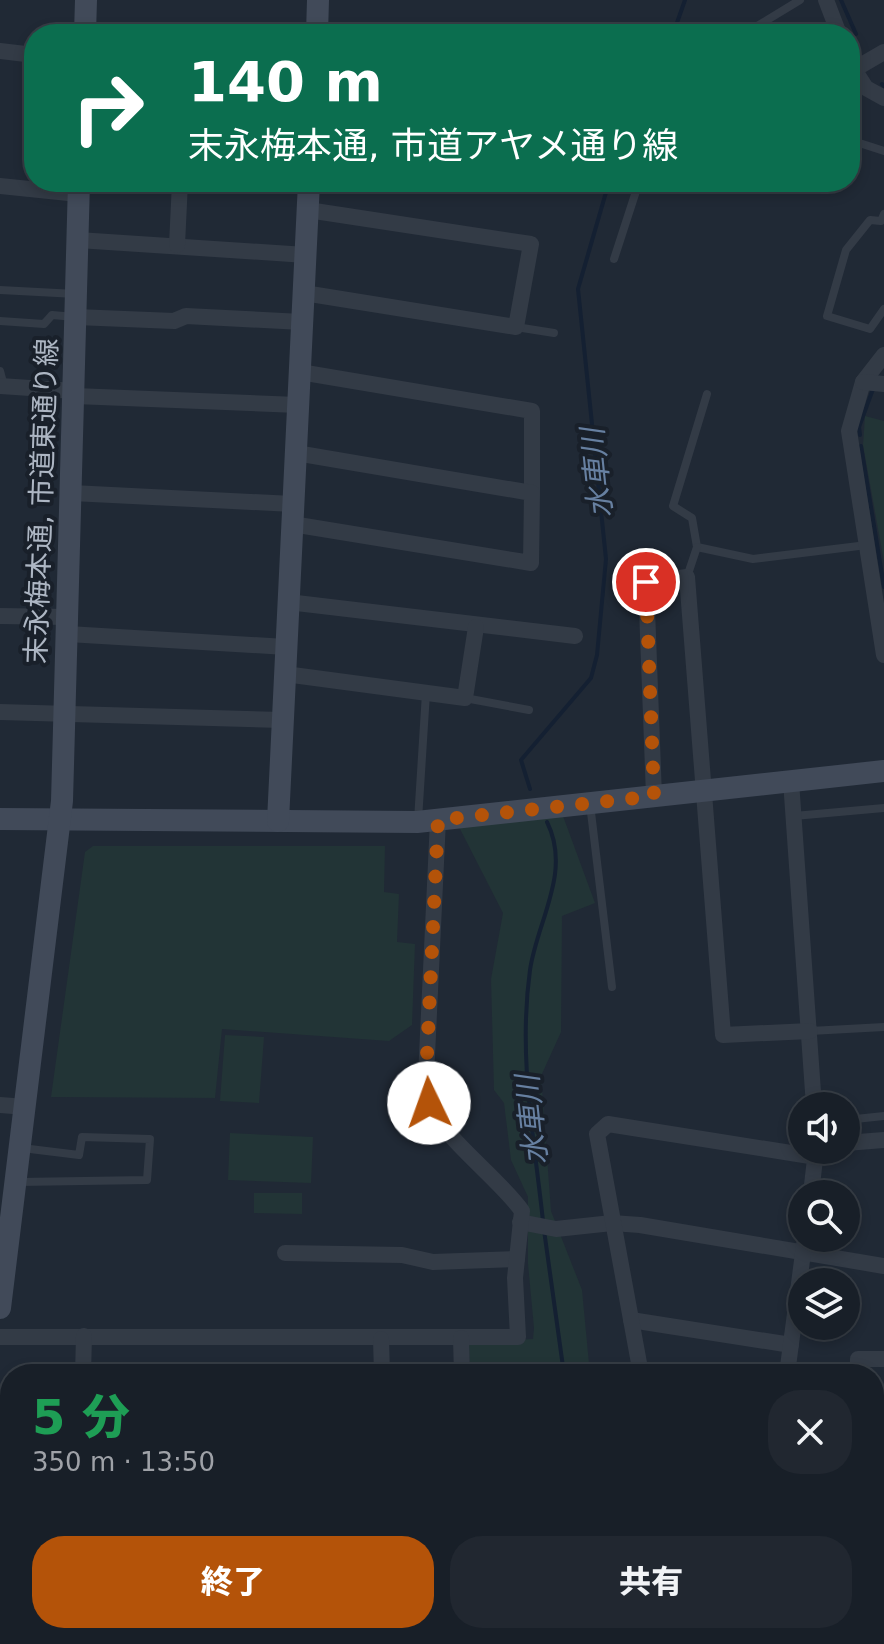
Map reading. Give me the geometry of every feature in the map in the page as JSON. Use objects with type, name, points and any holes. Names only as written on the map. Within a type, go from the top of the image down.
[{"type":"street","points":[[85,24],[86,0]]},
{"type":"street","points":[[317,24],[318,0]]},
{"type":"street","points":[[826,0],[835,24]]},
{"type":"street","points":[[0,51],[24,54]]},
{"type":"street","points":[[860,64],[884,52]]},
{"type":"street","points":[[860,80],[866,88],[884,98]]},
{"type":"street","points":[[0,186],[24,187]]},
{"type":"street","name":"末永梅本通, 市道東通り線","points":[[0,1308],[8,1182],[21,1148],[60,821],[79,192]]},
{"type":"street","points":[[177,245],[180,192]]},
{"type":"street","points":[[278,821],[309,192]]},
{"type":"street","points":[[304,293],[516,327],[531,244],[308,210]]},
{"type":"street","points":[[78,240],[306,255]]},
{"type":"street","points":[[76,317],[174,321],[186,316],[302,322]]},
{"type":"street","points":[[884,355],[863,382],[849,431],[884,655]]},
{"type":"street","points":[[72,493],[293,514],[531,563],[532,411],[300,372]]},
{"type":"street","points":[[1,381],[75,393],[298,405]]},
{"type":"street","points":[[863,382],[884,384]]},
{"type":"street","points":[[296,453],[532,493]]},
{"type":"street","points":[[654,796],[646,582],[687,577],[723,1035],[810,1031]]},
{"type":"street","points":[[288,602],[476,627],[575,636]]},
{"type":"street","points":[[0,616],[286,647]]},
{"type":"street","points":[[285,674],[465,698],[476,627]]},
{"type":"street","points":[[0,712],[282,720]]},
{"type":"street","points":[[0,819],[428,821],[884,771]]},
{"type":"street","points":[[791,781],[813,1092]]},
{"type":"street","points":[[0,1337],[518,1337],[517,1259],[522,1211],[508,1190],[438,1120],[429,1103],[426,1077],[428,821]]},
{"type":"street","points":[[0,1105],[26,1107]]},
{"type":"street","points":[[639,1364],[597,1134],[608,1124],[788,1149]]},
{"type":"street","points":[[860,1142],[884,1140]]},
{"type":"street","points":[[520,1222],[544,1227],[612,1223],[788,1243]]},
{"type":"street","points":[[788,1364],[803,1252]]},
{"type":"street","points":[[831,1252],[884,1266]]},
{"type":"street","points":[[285,1253],[402,1255],[433,1262],[517,1259]]},
{"type":"street","points":[[631,1320],[791,1345]]},
{"type":"street","points":[[83,1364],[84,1336]]},
{"type":"street","points":[[461,1338],[462,1364]]},
{"type":"street","points":[[381,1339],[382,1364]]},
{"type":"street","points":[[858,1364],[858,1359],[884,1359]]},
{"type":"lane","points":[[760,24],[800,0]]},
{"type":"lane","points":[[860,143],[884,151]]},
{"type":"lane","points":[[614,259],[636,192]]},
{"type":"lane","points":[[884,214],[881,221],[870,220],[846,250],[827,316],[870,329],[884,309]]},
{"type":"lane","points":[[0,290],[76,294]]},
{"type":"lane","points":[[0,321],[44,324],[52,315],[76,317]]},
{"type":"lane","points":[[516,327],[554,333]]},
{"type":"lane","points":[[687,577],[697,547],[692,518],[673,506],[707,394]]},
{"type":"lane","points":[[697,547],[753,559],[868,544]]},
{"type":"lane","points":[[426,693],[428,821]]},
{"type":"lane","points":[[465,698],[529,710]]},
{"type":"lane","points":[[590,803],[612,987]]},
{"type":"lane","points":[[794,816],[884,808]]},
{"type":"lane","points":[[810,1031],[884,1027]]},
{"type":"lane","points":[[860,1119],[884,1116]]},
{"type":"lane","points":[[8,1182],[147,1180],[150,1139],[82,1137],[79,1155],[21,1148]]},
{"type":"shaded area","points":[[865,416],[884,421],[884,562],[863,445]]},
{"type":"shaded area","points":[[563,816],[595,903],[562,916],[561,1032],[541,1076],[551,1211],[582,1290],[589,1364],[470,1364],[469,1342],[533,1339],[534,1328],[528,1264],[528,1197],[511,1160],[504,1103],[494,1090],[491,979],[503,913],[458,825]]},
{"type":"shaded area","points":[[93,846],[385,846],[384,892],[399,894],[397,942],[415,944],[412,1025],[389,1041],[222,1029],[215,1098],[51,1097],[85,852]]},
{"type":"shaded area","points":[[225,1035],[264,1037],[259,1103],[220,1101]]},
{"type":"shaded area","points":[[230,1133],[313,1137],[311,1183],[228,1180]]},
{"type":"shaded area","points":[[254,1193],[302,1193],[302,1214],[254,1213]]},
{"type":"waterway","name":"水車川","points":[[677,24],[685,0]]},
{"type":"waterway","points":[[841,0],[852,24]]},
{"type":"waterway","name":"水車川","points":[[530,789],[521,760],[591,678],[597,655],[606,559],[578,289],[606,192]]},
{"type":"waterway","points":[[860,435],[859,427],[873,389]]},
{"type":"waterway","points":[[861,446],[884,587]]},
{"type":"waterway","name":"水車川","points":[[543,1221],[526,1065],[526,1034],[530,970],[550,896],[556,859],[547,822]]},
{"type":"waterway","name":"水車川","points":[[544,1230],[563,1364]]},
{"type":"route","points":[[429,1103],[426,1077],[438,820],[654,796],[646,582]]}]
